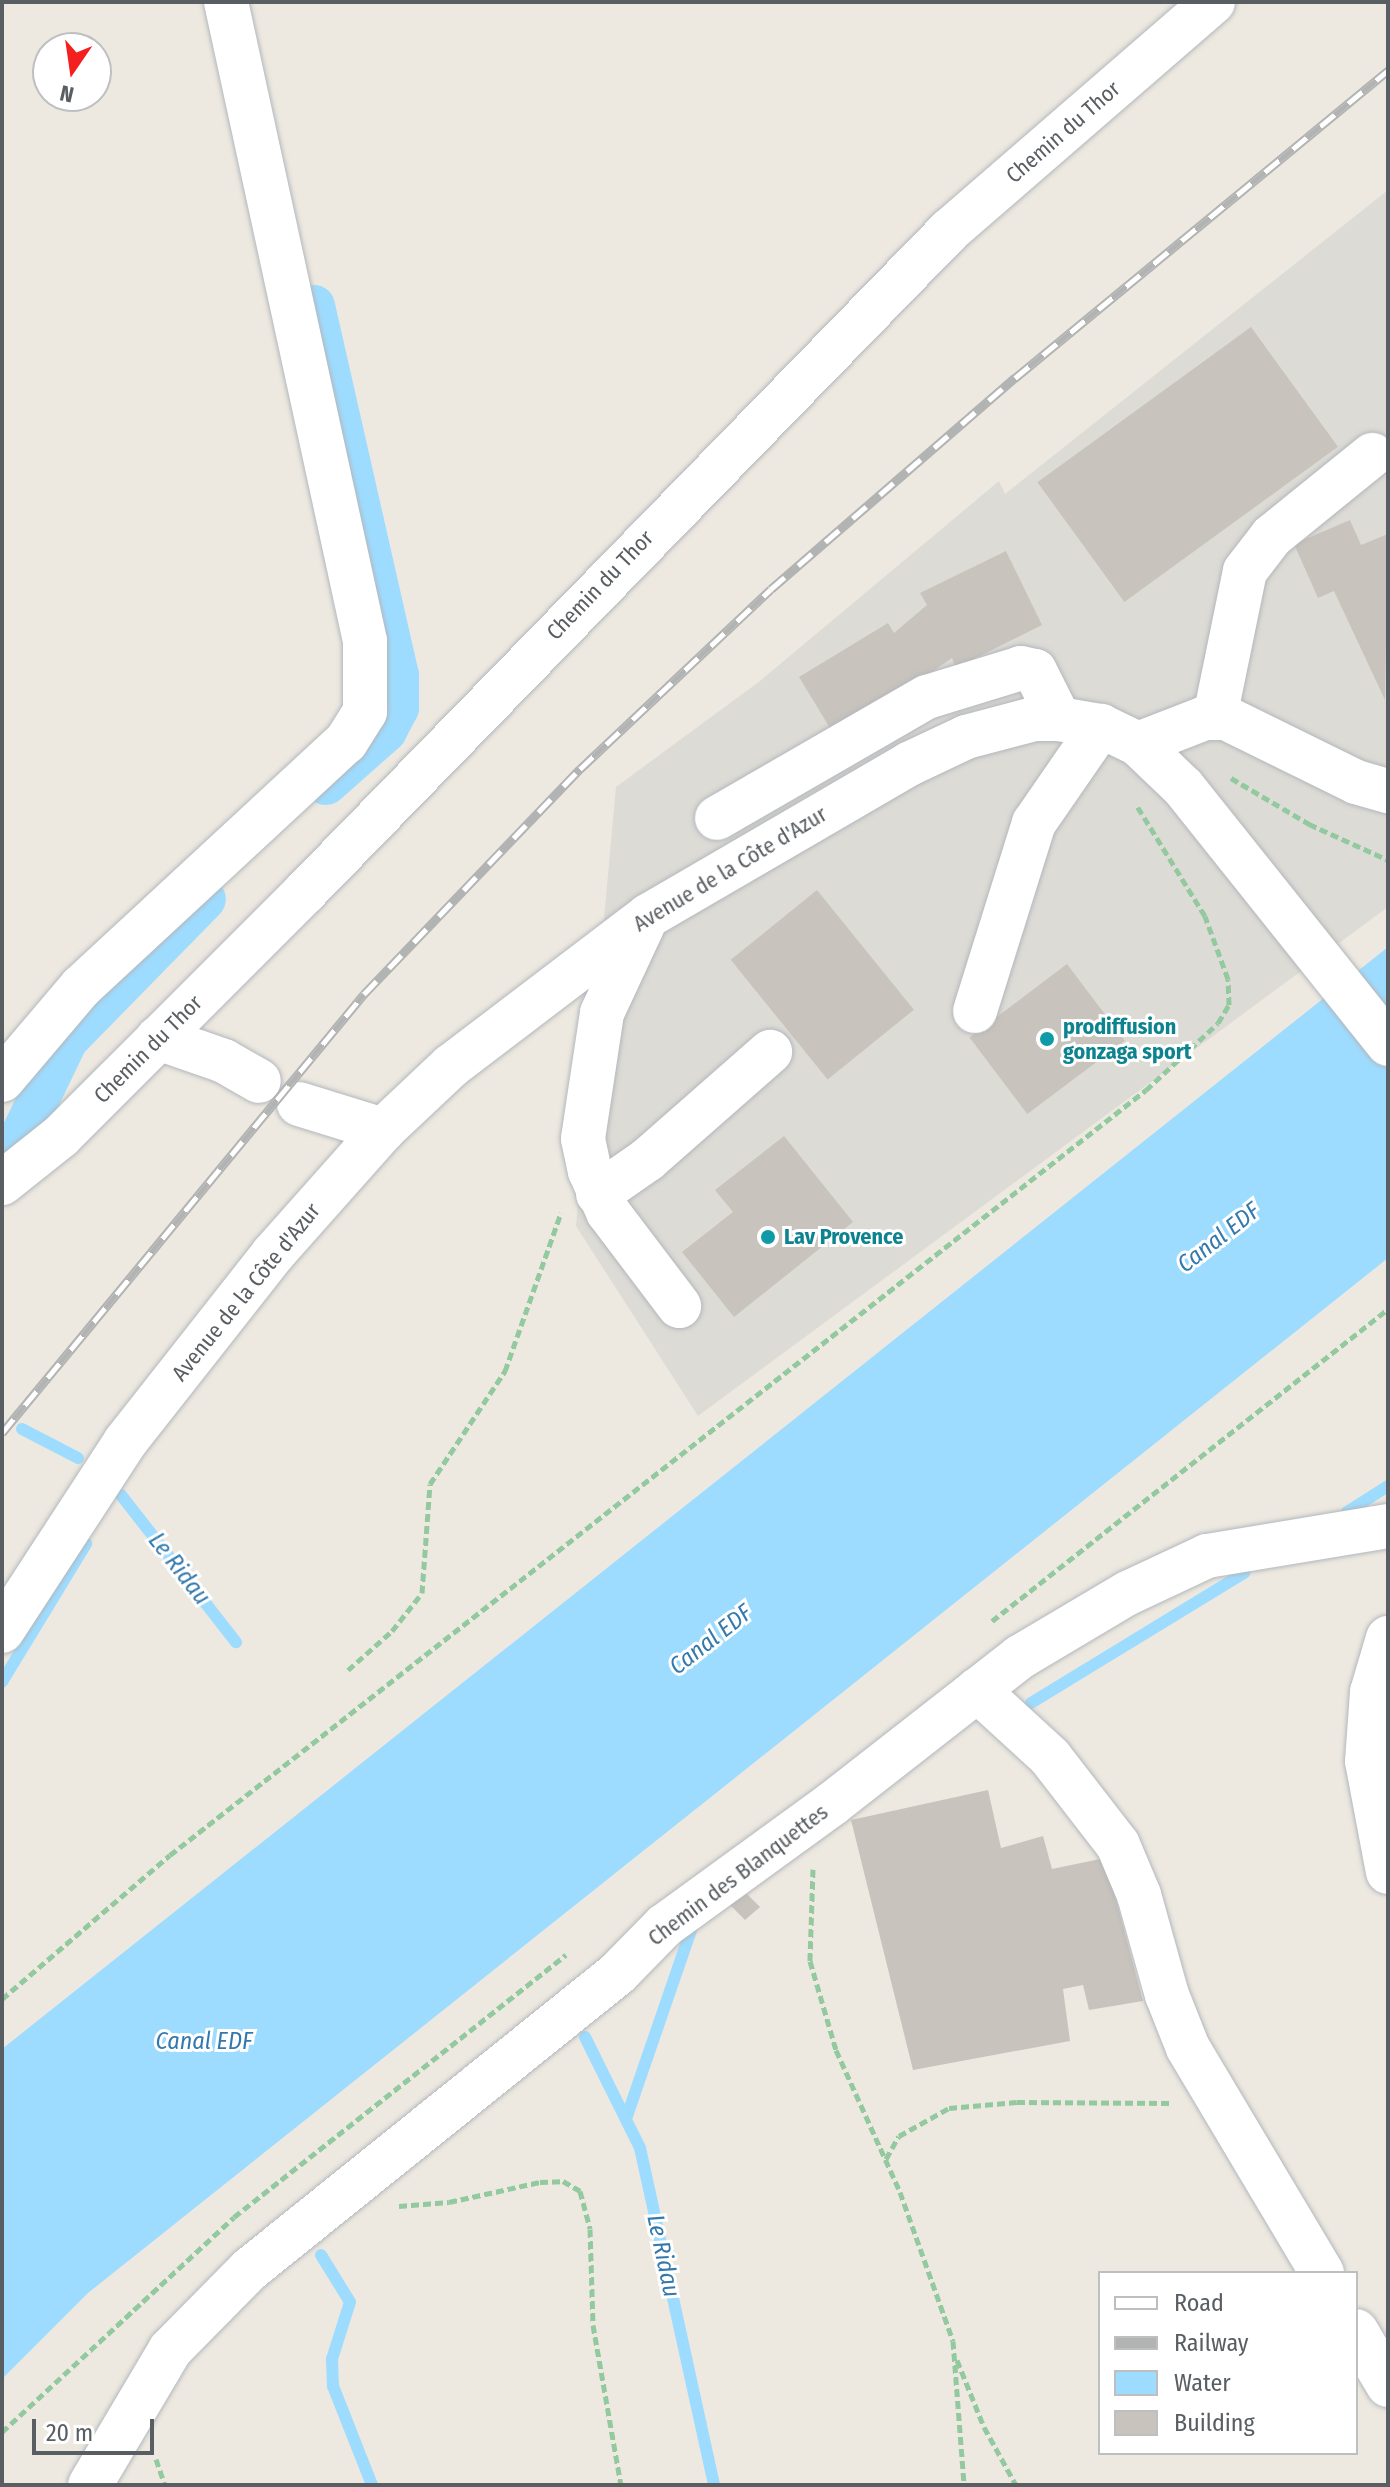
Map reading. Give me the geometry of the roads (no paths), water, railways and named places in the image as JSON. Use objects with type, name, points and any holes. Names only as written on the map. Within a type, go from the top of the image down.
[{"type":"street","points":[[2,1080],[81,987],[346,742],[365,712],[365,641],[226,2]]},
{"type":"street","name":"Chemin du Thor","points":[[2,1183],[61,1136],[950,230],[1213,2]]},
{"type":"street","points":[[1372,455],[1272,536],[1245,571],[1215,717],[1241,723],[1356,782],[1388,791]]},
{"type":"street","points":[[717,818],[927,697],[1021,668],[1035,671],[1100,729],[1183,787],[1388,1044]]},
{"type":"street","name":"Avenue de la Côte d'Azur","points":[[2,1631],[125,1442],[273,1254],[383,1130],[539,994],[648,916],[909,764],[1002,726],[1100,729],[1215,717]]},
{"type":"street","points":[[975,1011],[1034,823],[1100,729]]},
{"type":"street","points":[[648,916],[607,997],[596,1038],[583,1139],[581,1200],[679,1306]]},
{"type":"street","points":[[158,1038],[224,1061],[259,1081]]},
{"type":"street","points":[[581,1200],[647,1160],[770,1052]]},
{"type":"street","points":[[299,1104],[383,1130]]},
{"type":"street","name":"Chemin des Blanquettes","points":[[90,2485],[170,2350],[250,2269],[618,1973],[664,1926],[833,1803],[977,1690],[1033,1649],[1194,1562],[1232,1550],[1388,1526]]},
{"type":"street","points":[[1388,1638],[1372,1692],[1367,1761],[1388,1872]]},
{"type":"street","points":[[977,1690],[1050,1757],[1118,1845],[1139,1895],[1167,1995],[1208,2082],[1321,2271]]},
{"type":"street","points":[[1358,2334],[1388,2385]]},
{"type":"water","name":"Canal EDF","points":[[1388,947],[1388,1258],[88,2293],[2,2379],[2,2049]]},
{"type":"waterway","points":[[314,306],[398,675],[398,708],[386,731],[326,784]]},
{"type":"waterway","points":[[18,1142],[67,1040],[205,899]]},
{"type":"waterway","name":"Le Ridau","points":[[22,1429],[78,1458]]},
{"type":"waterway","points":[[1347,1512],[1388,1486]]},
{"type":"waterway","name":"Le Ridau","points":[[121,1495],[236,1642]]},
{"type":"waterway","points":[[2,1682],[86,1544]]},
{"type":"waterway","points":[[1031,1703],[1244,1573]]},
{"type":"waterway","points":[[627,2116],[691,1930]]},
{"type":"waterway","name":"Le Ridau","points":[[585,2037],[640,2148],[714,2485]]},
{"type":"waterway","points":[[321,2255],[350,2302],[332,2359],[333,2386],[372,2485]]},
{"type":"railway","points":[[2,1433],[364,994],[580,769],[771,589],[1015,378],[1388,70]]},
{"type":"place","name":"prodiffusion gonzaga sport","points":[[1047,1039]]},
{"type":"place","name":"Lav Provence","points":[[768,1237]]}]
